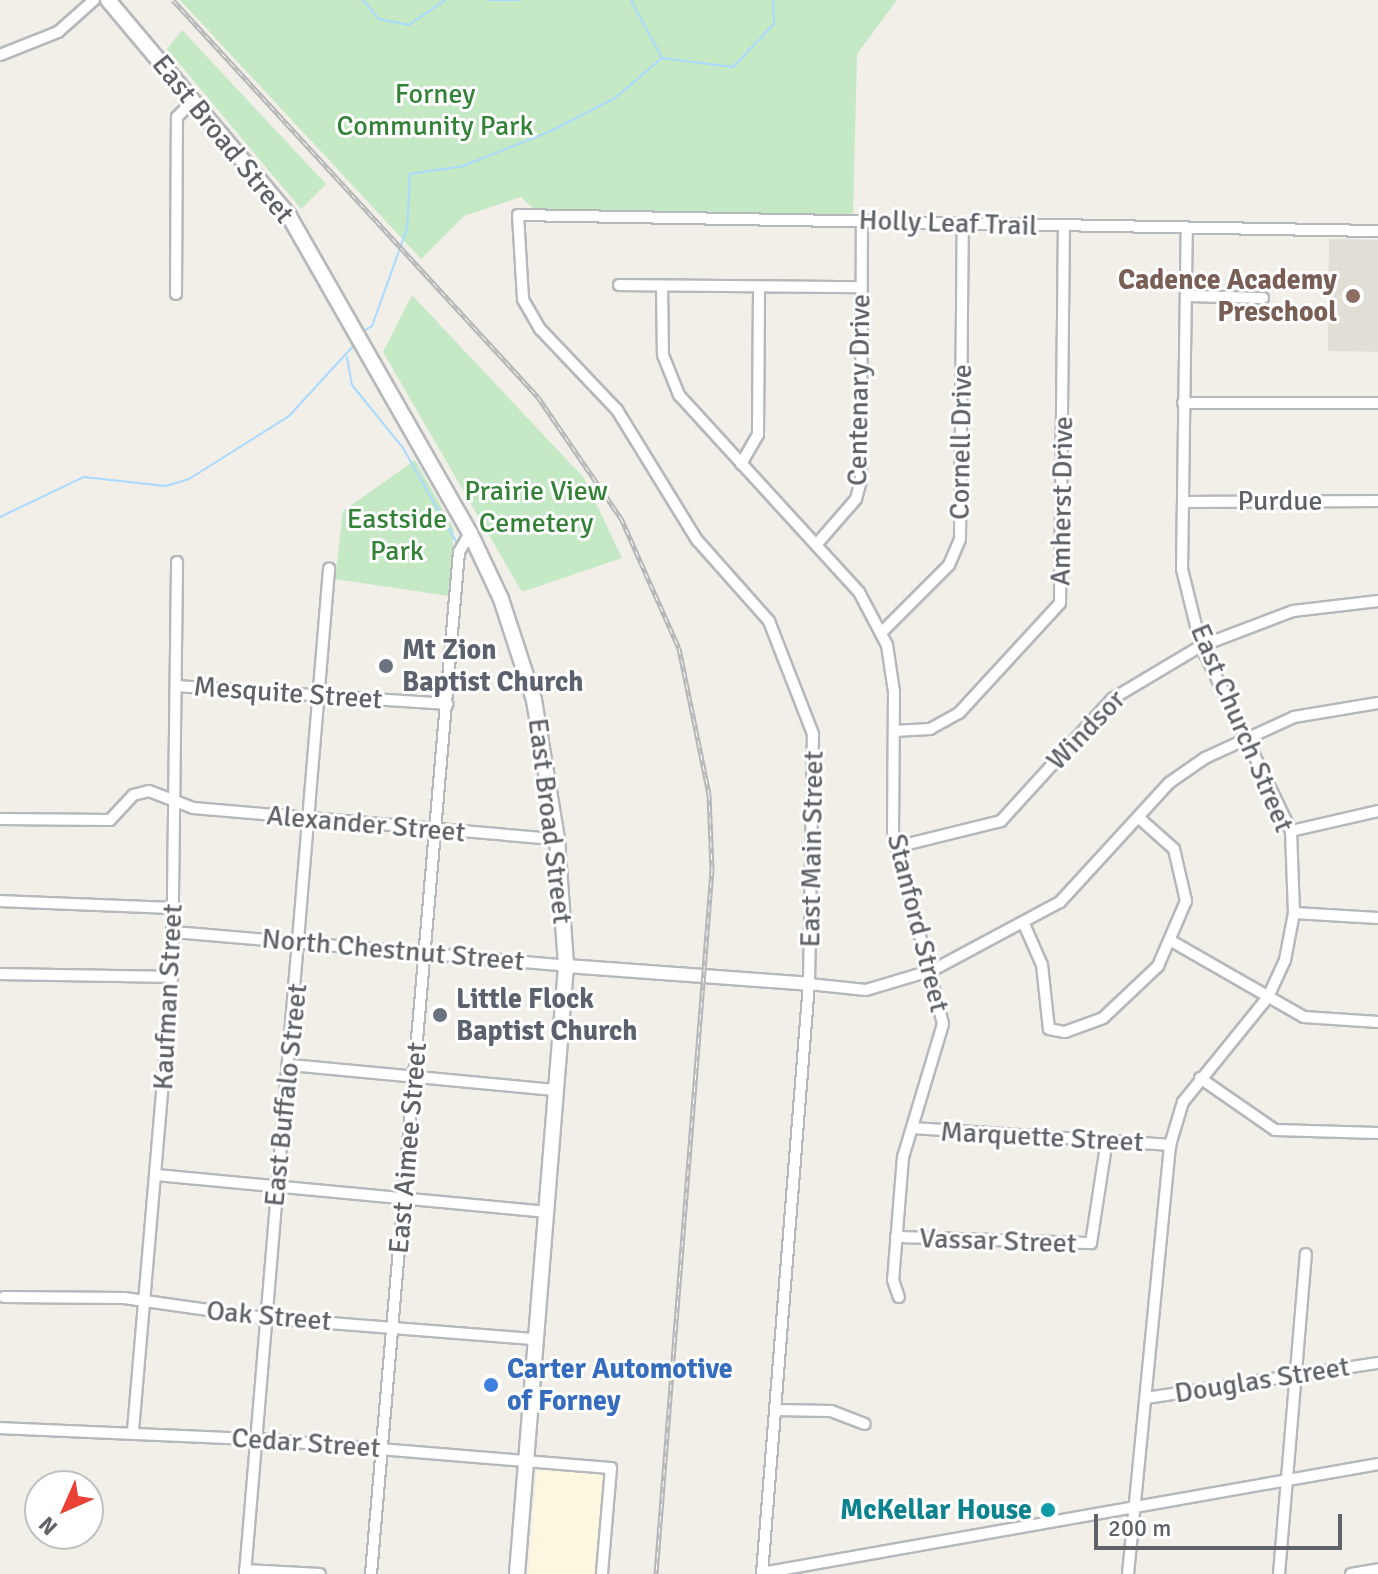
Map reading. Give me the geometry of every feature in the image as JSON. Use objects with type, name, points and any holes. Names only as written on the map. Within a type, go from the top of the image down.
[{"type":"main road","name":"East Broad Street","points":[[108,0],[289,216],[470,533],[501,599],[534,700],[557,839],[566,966],[521,1461],[517,1574]]},
{"type":"street","points":[[0,55],[58,32],[94,0]]},
{"type":"street","points":[[176,294],[177,117],[194,100]]},
{"type":"street","name":"Holly Leaf Trail","points":[[518,215],[862,220],[1064,228],[1378,231]]},
{"type":"street","name":"East Main Street","points":[[518,215],[523,299],[540,329],[617,410],[697,540],[769,621],[800,687],[815,764],[809,984],[762,1574]]},
{"type":"street","name":"Centenary Drive","points":[[816,545],[844,517],[861,480],[862,220]]},
{"type":"street","name":"Cornell Drive","points":[[883,631],[949,565],[960,539],[963,224]]},
{"type":"street","name":"Amherst Drive","points":[[894,731],[930,729],[959,713],[1060,603],[1064,228]]},
{"type":"street","name":"East Church Street","points":[[1128,1574],[1170,1145],[1200,1078],[1268,997],[1285,960],[1294,913],[1291,831],[1201,646],[1182,569],[1187,229]]},
{"type":"street","points":[[619,285],[861,287]]},
{"type":"street","points":[[662,286],[671,378],[690,410],[816,545],[883,631]]},
{"type":"street","points":[[741,464],[758,435],[759,287]]},
{"type":"street","points":[[1186,296],[1263,298]]},
{"type":"street","points":[[1183,403],[1378,403]]},
{"type":"street","name":"Purdue","points":[[1183,502],[1378,501]]},
{"type":"street","name":"East Aimee Street","points":[[371,1574],[427,954],[459,552],[470,533]]},
{"type":"street","name":"Kaufman Street","points":[[133,1431],[172,977],[177,562]]},
{"type":"street","name":"East Buffalo Street","points":[[245,1572],[265,1318],[312,819],[329,569]]},
{"type":"street","name":"Windsor","points":[[896,847],[1001,821],[1112,699],[1201,646],[1293,611],[1378,601]]},
{"type":"street","name":"Stanford Street","points":[[883,631],[894,731],[896,847],[933,970],[942,1046],[903,1157],[896,1237],[899,1297]]},
{"type":"street","name":"Mesquite Street","points":[[177,686],[447,704]]},
{"type":"street","points":[[809,984],[866,990],[933,970],[1024,924],[1060,902],[1169,783],[1294,717],[1378,703]]},
{"type":"street","name":"Alexander Street","points":[[0,819],[110,820],[133,795],[149,791],[176,801],[312,819],[557,839]]},
{"type":"street","points":[[1291,831],[1378,811]]},
{"type":"street","points":[[1024,924],[1042,965],[1049,1029],[1065,1032],[1103,1018],[1173,942],[1185,876],[1174,849],[1139,818]]},
{"type":"street","points":[[0,901],[174,908]]},
{"type":"street","points":[[1294,913],[1378,918]]},
{"type":"street","name":"North Chestnut Street","points":[[173,932],[809,984]]},
{"type":"street","points":[[1173,942],[1268,997],[1318,1021],[1378,1022]]},
{"type":"street","points":[[0,974],[172,977]]},
{"type":"street","points":[[290,1065],[555,1090]]},
{"type":"street","points":[[1200,1078],[1275,1130],[1378,1133]]},
{"type":"street","name":"Marquette Street","points":[[914,1128],[1170,1145]]},
{"type":"street","name":"Vassar Street","points":[[896,1237],[1091,1243],[1107,1140]]},
{"type":"street","points":[[156,1175],[545,1212]]},
{"type":"street","points":[[1279,1574],[1284,1480],[1306,1254]]},
{"type":"street","name":"Oak Street","points":[[4,1297],[145,1303],[265,1318],[534,1339]]},
{"type":"street","name":"Douglas Street","points":[[1146,1398],[1378,1363]]},
{"type":"street","points":[[775,1410],[831,1411],[865,1424]]},
{"type":"street","name":"Cedar Street","points":[[0,1428],[133,1431],[257,1439],[611,1468],[602,1574]]},
{"type":"street","points":[[762,1574],[1378,1464]]},
{"type":"street","points":[[1351,1574],[1378,1569]]},
{"type":"street","points":[[245,1572],[320,1574]]},
{"type":"shaded area","name":"Cadence Academy Preschool","points":[[1329,239],[1378,240],[1378,352],[1328,351]]},
{"type":"shaded area","points":[[537,1468],[604,1474],[598,1574],[528,1574]]},
{"type":"green space","name":"Forney Community Park","points":[[180,0],[897,0],[857,54],[853,215],[535,210],[521,197],[464,216],[421,259]]},
{"type":"green space","points":[[182,30],[326,184],[301,209],[167,49]]},
{"type":"green space","name":"Prairie View Cemetery","points":[[412,295],[584,478],[622,558],[522,592],[383,352]]},
{"type":"green space","name":"Eastside Park","points":[[415,460],[454,529],[449,596],[335,579],[343,511]]},
{"type":"waterway","points":[[363,0],[379,19],[409,25],[445,0]]},
{"type":"waterway","points":[[488,0],[520,0]]},
{"type":"waterway","points":[[631,0],[662,58]]},
{"type":"waterway","points":[[362,332],[372,326],[407,229],[410,174],[463,166],[551,131],[615,98],[662,58],[733,67],[774,24],[773,0]]},
{"type":"waterway","points":[[0,517],[84,477],[166,486],[189,479],[289,416],[355,344]]},
{"type":"waterway","points":[[347,357],[352,385],[403,448],[457,543]]},
{"type":"railway","points":[[173,0],[538,397],[621,518],[679,648],[709,794],[712,870],[656,1574]]},
{"type":"place","name":"Cadence Academy Preschool","points":[[1353,296]]},
{"type":"place","name":"Mt Zion Baptist Church","points":[[386,666]]},
{"type":"place","name":"Little Flock Baptist Church","points":[[440,1015]]},
{"type":"place","name":"Carter Automotive of Forney","points":[[491,1385]]},
{"type":"place","name":"McKellar House","points":[[1048,1510]]}]
